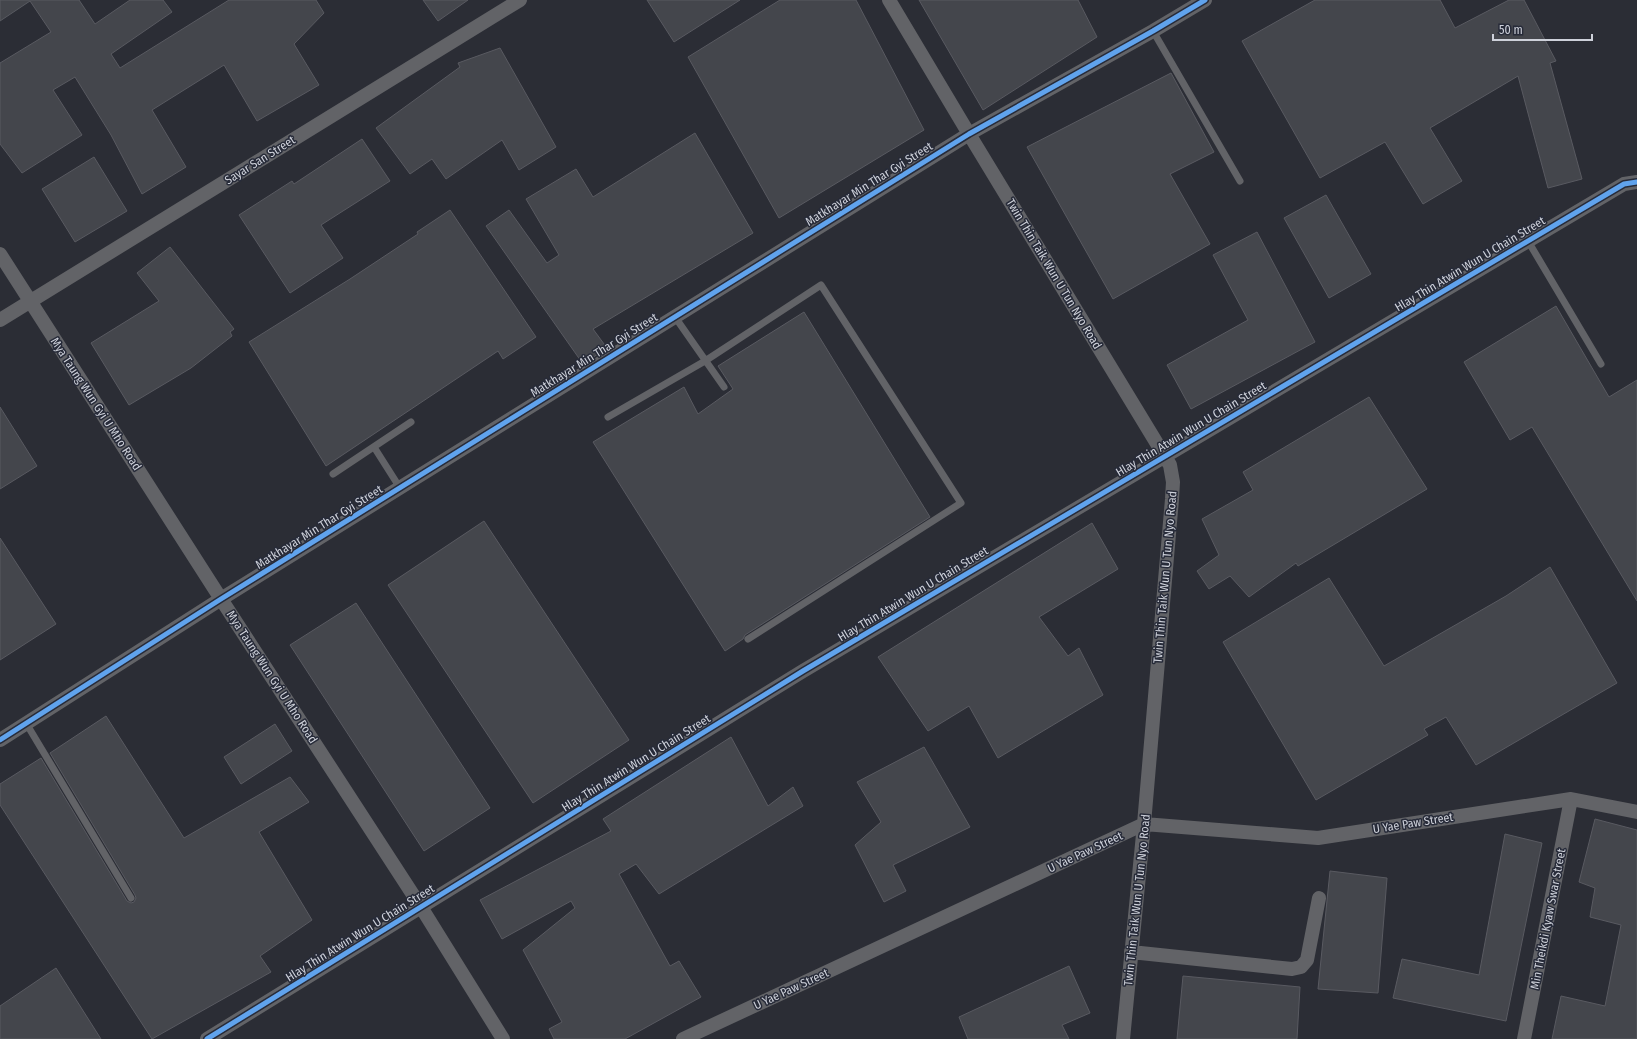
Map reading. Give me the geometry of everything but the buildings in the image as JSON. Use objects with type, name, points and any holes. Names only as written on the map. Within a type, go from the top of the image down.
[{"type":"street","name":"Sayar San Street","points":[[0,320],[520,0]]},
{"type":"street","name":"Twin Thin Taik Wun U Tun Nyo Road","points":[[889,0],[968,134],[1170,465],[1173,482],[1172,499],[1144,824],[1123,1039]]},
{"type":"street","name":"Matkhayar Min Thar Gyi Street","points":[[0,740],[221,599],[968,134],[1153,31],[1205,0]]},
{"type":"street","name":"Hlay Thin Atwin Wun U Chain Street","points":[[207,1039],[803,671],[1624,184],[1637,182]]},
{"type":"street","name":"Mya Taung Wun Gyi U Mho Road","points":[[0,254],[421,907],[503,1039]]},
{"type":"street","name":"U Yae Paw Street","points":[[683,1039],[1144,824],[1318,838],[1571,799],[1637,812]]},
{"type":"street","name":"Min Theikdi Kyaw Swar Street","points":[[1524,1039],[1571,799]]},
{"type":"street","points":[[1132,952],[1292,969],[1301,967],[1307,960],[1319,898]]},
{"type":"lane","points":[[1153,31],[1240,181]]},
{"type":"lane","points":[[1528,241],[1601,364]]},
{"type":"lane","points":[[608,417],[705,361],[821,285],[961,503],[748,639]]},
{"type":"lane","points":[[675,317],[724,388]]},
{"type":"lane","points":[[333,474],[411,422]]},
{"type":"lane","points":[[374,447],[400,488]]},
{"type":"lane","points":[[26,723],[131,898]]},
{"type":"cycle path","points":[[0,740],[221,599],[969,134],[1153,31],[1205,0]]},
{"type":"cycle path","points":[[207,1039],[803,671],[1624,184],[1637,182]]}]
